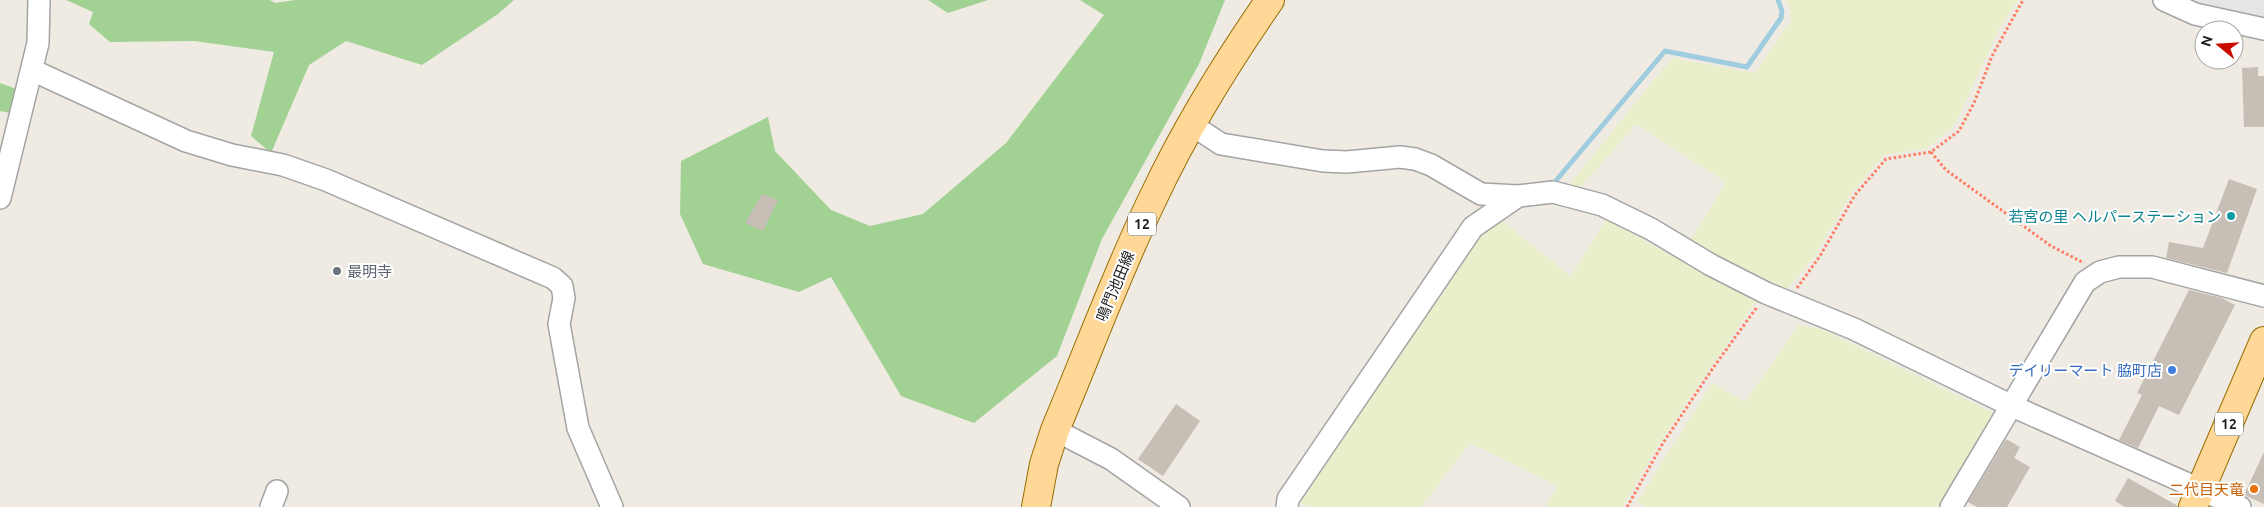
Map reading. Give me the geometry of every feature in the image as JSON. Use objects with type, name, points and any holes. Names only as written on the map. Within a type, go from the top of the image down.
[{"type":"main road","name":"鳴門池田線","points":[[1036,507],[1044,464],[1055,430],[1154,196],[1192,126],[1249,30],[1270,0]]},
{"type":"main road","name":"12","points":[[2196,499],[2264,341]]},
{"type":"street","points":[[0,198],[38,43],[39,0]]},
{"type":"street","points":[[2164,0],[2195,14],[2264,29]]},
{"type":"street","points":[[32,70],[186,141],[232,155],[283,165],[326,180],[553,278],[562,286],[564,298],[559,324],[578,428],[612,507]]},
{"type":"street","points":[[1192,126],[1220,144],[1323,161],[1347,162],[1400,157],[1415,159],[1431,165],[1481,194],[1518,196],[1553,192],[1602,205],[1651,229],[1712,265],[1766,293],[1854,329],[2196,499],[2240,507]]},
{"type":"street","points":[[1287,507],[1288,499],[1473,227],[1518,196]]},
{"type":"street","points":[[1951,507],[2085,282],[2100,272],[2119,267],[2152,267],[2264,296]]},
{"type":"street","points":[[1055,430],[1111,459],[1179,507]]},
{"type":"path","points":[[1787,301],[1820,256],[1856,195],[1886,159],[1932,152],[1959,131],[1974,103],[1992,56],[2023,0]]},
{"type":"path","points":[[1932,152],[1946,170],[2051,246],[2100,272]]},
{"type":"path","points":[[1628,506],[1663,444],[1766,293]]},
{"type":"green space","points":[[66,0],[270,0],[275,3],[295,0],[514,0],[498,14],[422,65],[346,41],[309,65],[271,153],[251,136],[274,52],[194,41],[110,42],[89,24],[93,12]]},
{"type":"green space","points":[[928,0],[988,0],[948,13]]},
{"type":"green space","points":[[1080,0],[1225,0],[1199,64],[1102,239],[1057,356],[974,423],[901,396],[831,277],[799,292],[703,264],[680,214],[681,161],[768,117],[775,151],[831,210],[870,226],[923,214],[1006,143],[1104,15]]},
{"type":"green space","points":[[1785,0],[2018,0],[1999,29],[1954,126],[1928,148],[1884,155],[1851,194],[1812,260],[1786,290],[1774,288],[1690,241],[1726,182],[1636,124],[1579,189],[1569,185],[1672,58],[1755,73],[1791,20],[1789,3]]},
{"type":"green space","points":[[0,83],[16,89],[10,113],[0,111]]},
{"type":"green space","points":[[1497,217],[1571,276],[1606,220],[1756,301],[1660,442],[1622,507],[1545,507],[1558,486],[1470,443],[1421,507],[1314,507],[1298,502],[1478,228]]},
{"type":"green space","points":[[1799,325],[1821,329],[1999,416],[1944,507],[1647,507],[1637,502],[1712,383],[1745,402]]},
{"type":"shaded area","points":[[2175,0],[2264,0],[2264,20]]},
{"type":"building","points":[[2258,67],[2258,76],[2264,76],[2264,127],[2244,127],[2242,70],[2244,68]]},
{"type":"building","name":"若宮の里 ヘルパーステーション","points":[[2229,179],[2257,189],[2227,273],[2166,258],[2169,242],[2203,248]]},
{"type":"building","points":[[762,194],[778,200],[763,231],[745,223]]},
{"type":"building","points":[[2189,290],[2222,298],[2235,305],[2179,415],[2159,406],[2138,448],[2119,440],[2142,395],[2137,393]]},
{"type":"building","points":[[1176,404],[1200,421],[1163,476],[1138,459]]},
{"type":"building","points":[[2006,439],[2020,447],[2014,458],[2030,467],[2007,507],[1977,507],[1968,502]]},
{"type":"building","points":[[2264,452],[2264,504],[2244,495]]},
{"type":"building","points":[[2128,478],[2178,507],[2125,507],[2115,501]]},
{"type":"waterway","points":[[1554,183],[1665,51],[1747,67],[1781,18],[1782,11],[1778,0]]},
{"type":"place","name":"若宮の里 ヘルパーステーション","points":[[2231,216]]},
{"type":"place","name":"最明寺","points":[[337,271]]},
{"type":"place","name":"デイリーマート 脇町店","points":[[2172,370]]},
{"type":"place","name":"二代目天竜","points":[[2254,489]]}]
